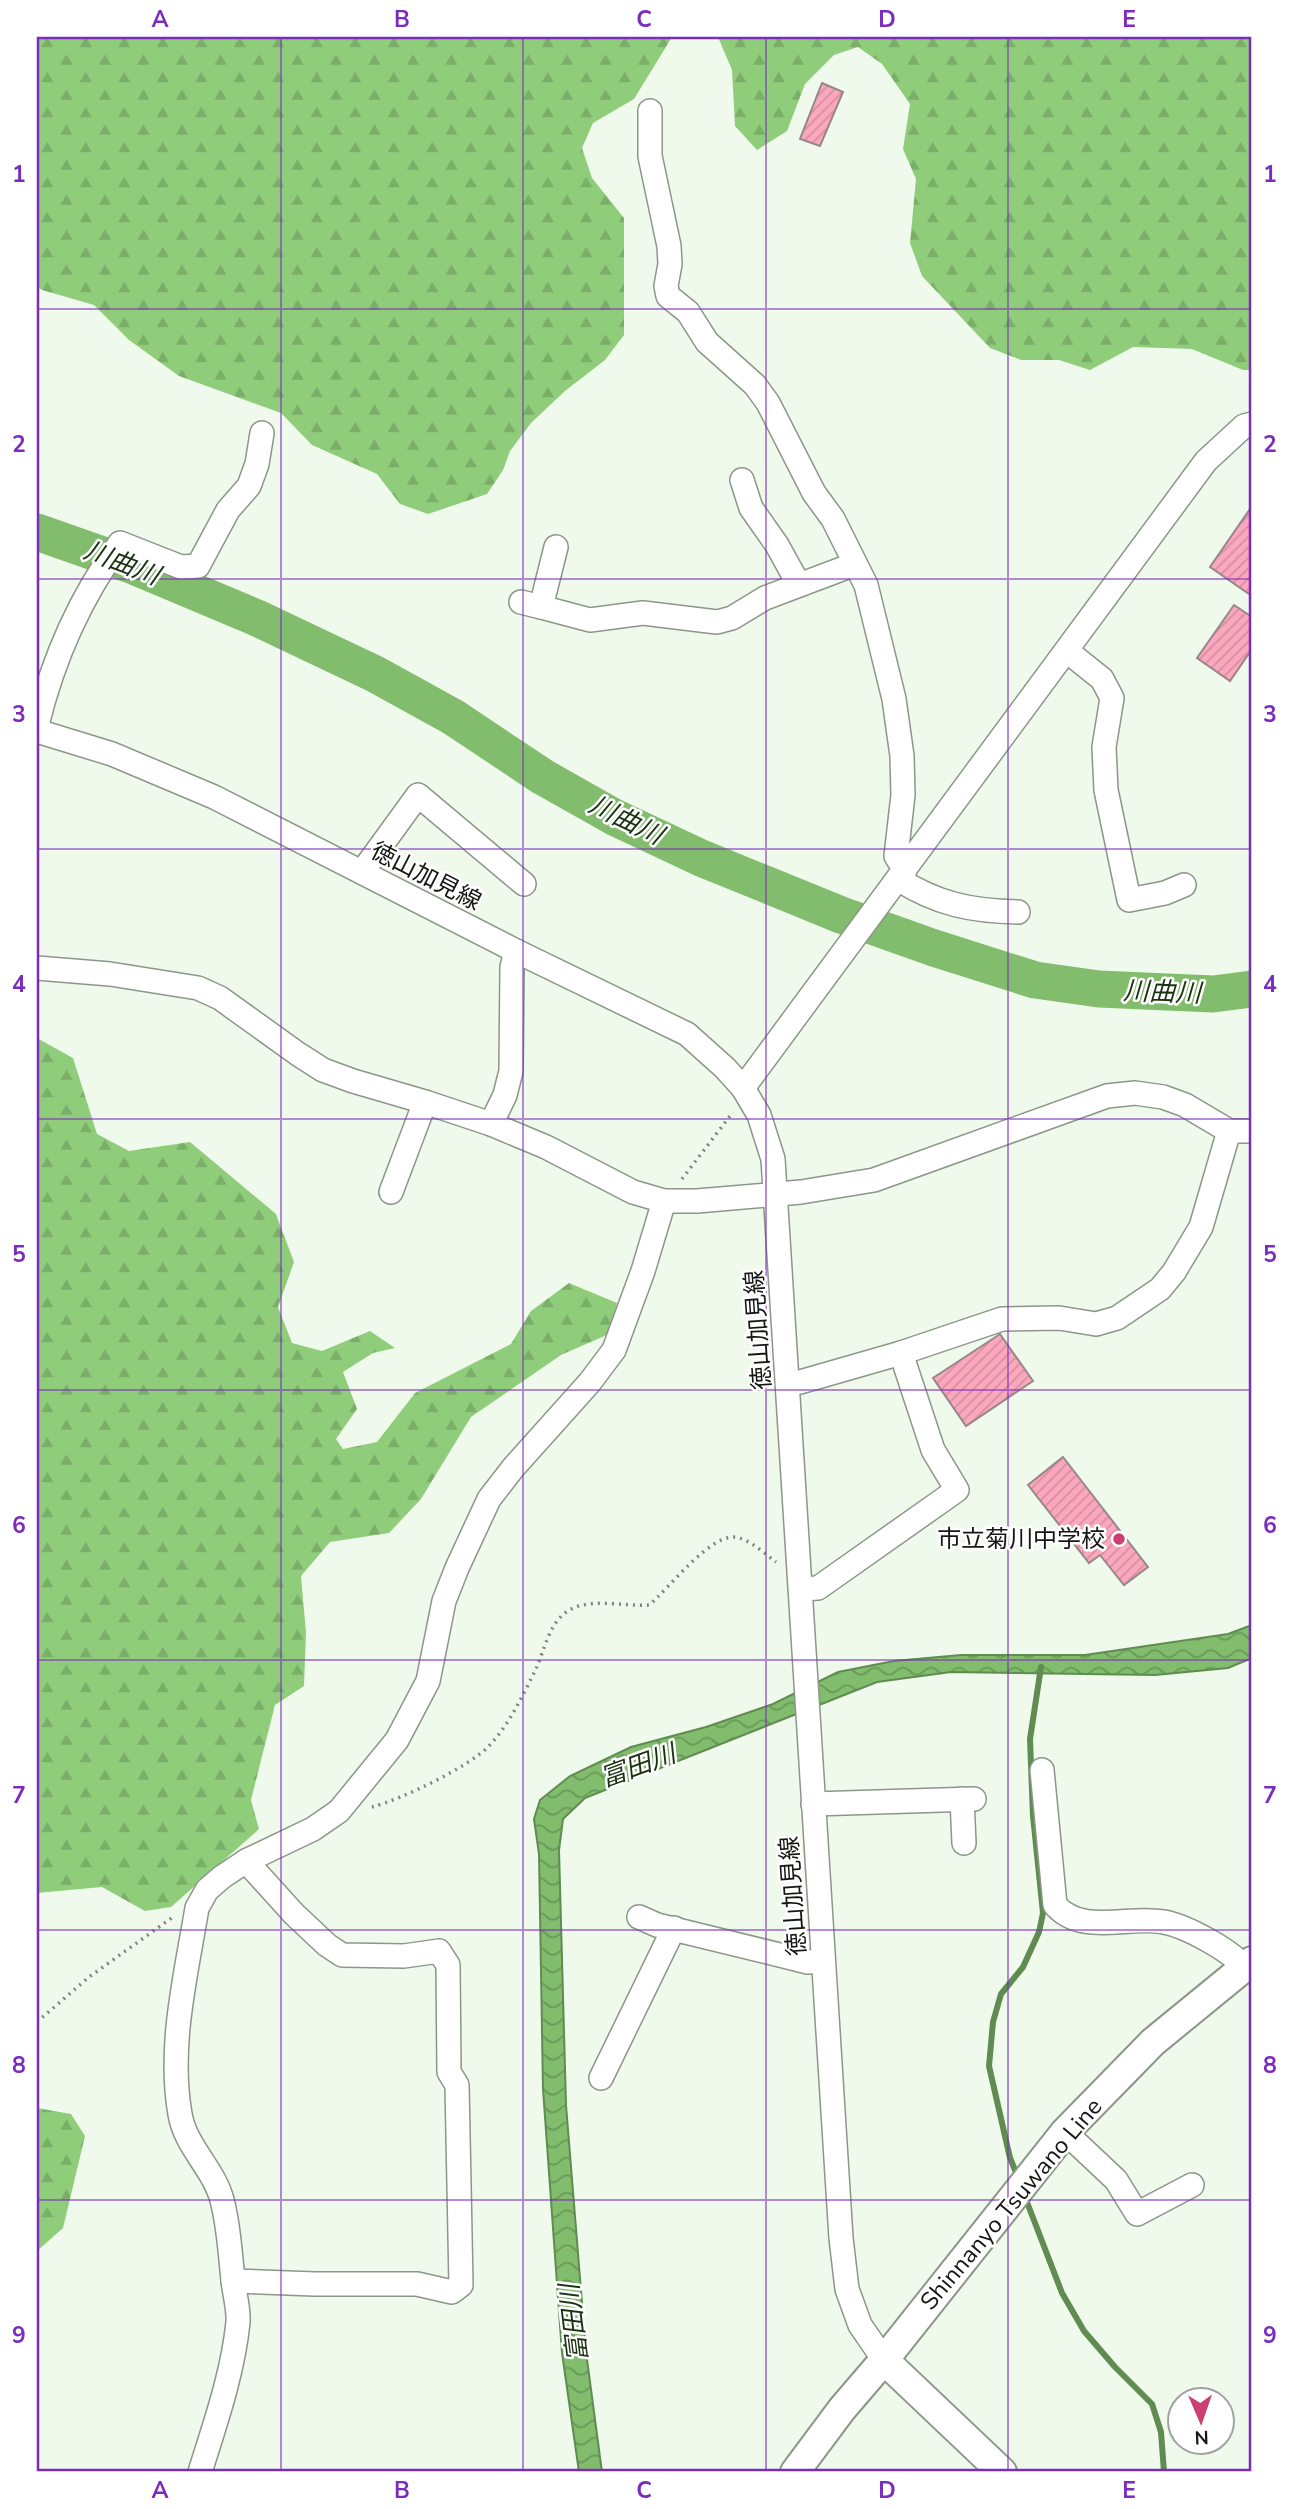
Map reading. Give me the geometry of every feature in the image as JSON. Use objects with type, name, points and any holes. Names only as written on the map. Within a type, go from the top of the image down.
[{"type":"main road","name":"Shinnanyo Tsuwano Line","points":[[795,2472],[842,2409],[1065,2132],[1153,2042],[1248,1964]]},
{"type":"main road","points":[[884,2360],[1002,2472]]},
{"type":"street","points":[[650,111],[650,156],[669,247],[670,264],[666,286],[668,296],[688,312],[707,342],[755,385],[768,403],[814,493],[833,519],[866,585],[894,699],[902,756],[903,795],[896,856],[901,874],[923,895],[935,899],[988,911],[1018,912]]},
{"type":"street","points":[[743,1088],[1206,461],[1244,426],[1252,424]]},
{"type":"street","points":[[37,724],[46,688],[63,643],[100,570],[120,543],[181,567],[198,566],[228,510],[249,486],[257,464],[262,433]]},
{"type":"street","points":[[742,480],[751,508],[777,545],[799,585]]},
{"type":"street","points":[[556,547],[531,605],[590,620],[643,614],[718,622],[732,618],[765,598],[855,564]]},
{"type":"street","points":[[1067,651],[1102,679],[1112,698],[1104,747],[1106,790],[1129,900],[1165,893],[1184,885]]},
{"type":"street","name":"徳山加見線","points":[[37,732],[112,754],[214,797],[516,951],[687,1034],[743,1088],[759,1115],[773,1159],[841,2238],[847,2289],[860,2325],[884,2360]]},
{"type":"street","points":[[362,872],[418,795],[524,884]]},
{"type":"street","points":[[491,1124],[505,1095],[511,1071],[512,967],[516,951]]},
{"type":"street","points":[[37,968],[132,977],[198,988],[220,998],[323,1070],[353,1082],[491,1124],[547,1147],[633,1192],[664,1201],[775,1194],[874,1180],[1107,1096],[1135,1093],[1163,1097],[1185,1105],[1229,1131],[1252,1131]]},
{"type":"street","points":[[391,1192],[425,1102]]},
{"type":"street","points":[[788,1383],[800,1382],[901,1353],[1002,1319],[1059,1318],[1096,1324],[1117,1318],[1160,1289],[1174,1272],[1201,1227],[1229,1131]]},
{"type":"street","points":[[200,2472],[231,2361],[238,2320],[222,2198],[180,2118],[175,2077],[178,2034],[197,1908],[207,1890],[246,1861],[313,1829],[339,1811],[397,1740],[428,1681],[444,1601],[489,1499],[590,1382],[614,1350],[664,1201]]},
{"type":"street","points":[[801,1581],[818,1588],[957,1490],[933,1450],[901,1353]]},
{"type":"street","points":[[1042,1770],[1055,1905],[1064,1915],[1084,1922],[1167,1922],[1192,1932],[1248,1964]]},
{"type":"street","points":[[813,1804],[968,1799],[964,1843]]},
{"type":"street","points":[[233,2280],[315,2284],[417,2284],[452,2292],[461,2285],[457,2085],[449,2072],[448,1965],[439,1951],[404,1956],[342,1955],[327,1945],[294,1914],[246,1861]]},
{"type":"street","points":[[639,1917],[657,1925],[808,1962],[823,1961]]},
{"type":"street","points":[[601,2078],[674,1928]]},
{"type":"street","points":[[1065,2132],[1116,2180],[1138,2214],[1192,2185]]},
{"type":"path","points":[[664,1201],[739,1104],[743,1088]]},
{"type":"path","points":[[339,1811],[344,1813],[395,1800],[435,1780],[488,1747],[504,1727],[525,1690],[553,1629],[564,1613],[578,1606],[649,1605],[706,1549],[723,1537],[737,1537],[801,1581]]},
{"type":"path","points":[[37,2022],[89,1978],[180,1911],[197,1908]]},
{"type":"green space","points":[[37,37],[672,37],[634,99],[593,123],[582,148],[592,178],[624,218],[624,335],[605,360],[565,391],[531,423],[510,451],[503,470],[487,494],[428,514],[400,504],[377,474],[312,445],[281,413],[179,376],[129,340],[94,305],[37,287]]},
{"type":"green space","points":[[718,37],[1252,37],[1252,370],[1243,370],[1192,349],[1133,347],[1090,370],[1059,360],[1021,360],[990,348],[922,276],[910,243],[916,179],[903,149],[910,104],[882,64],[858,47],[834,55],[805,84],[787,131],[757,150],[735,126],[732,70]]},
{"type":"green space","points":[[37,1038],[73,1058],[97,1134],[129,1151],[190,1142],[276,1214],[294,1262],[278,1307],[292,1343],[322,1351],[370,1331],[395,1348],[373,1353],[343,1372],[357,1409],[336,1439],[343,1449],[377,1442],[415,1393],[511,1344],[531,1311],[569,1283],[617,1303],[609,1334],[561,1355],[471,1417],[421,1499],[389,1533],[330,1542],[301,1576],[306,1633],[304,1686],[275,1705],[251,1800],[259,1829],[171,1907],[145,1911],[102,1887],[37,1893]]},
{"type":"green space","points":[[37,2108],[71,2114],[85,2136],[63,2228],[37,2251]]},
{"type":"water","name":"富田川","points":[[1252,1625],[1252,1658],[1228,1668],[1155,1675],[951,1672],[877,1682],[585,1798],[563,1819],[559,1850],[566,2105],[586,2352],[602,2472],[579,2472],[562,2353],[543,2089],[539,1854],[534,1819],[540,1800],[570,1776],[631,1747],[706,1727],[773,1704],[838,1672],[894,1661],[961,1655],[1085,1655],[1228,1634]]},
{"type":"building","points":[[822,83],[843,92],[820,146],[800,139]]},
{"type":"building","points":[[1252,506],[1252,596],[1210,567]]},
{"type":"building","points":[[1234,605],[1252,617],[1252,649],[1230,681],[1197,658]]},
{"type":"building","points":[[1000,1334],[1033,1381],[966,1426],[933,1378]]},
{"type":"building","points":[[1063,1457],[1148,1567],[1124,1585],[1100,1555],[1089,1563],[1028,1485]]},
{"type":"waterway","name":"川曲川","points":[[37,532],[131,565],[257,618],[375,674],[453,717],[543,777],[614,817],[701,858],[841,915],[1035,980],[1099,989],[1213,994],[1252,989]]},
{"type":"waterway","points":[[1018,2177],[1010,2158],[989,2066],[993,2022],[1001,1994],[1023,1967],[1039,1932],[1043,1913],[1033,1816],[1030,1739],[1041,1667]]},
{"type":"waterway","points":[[1025,2197],[1062,2293],[1084,2331],[1152,2404],[1161,2432],[1164,2472]]},
{"type":"place","name":"市立菊川中学校","points":[[1119,1539]]}]
